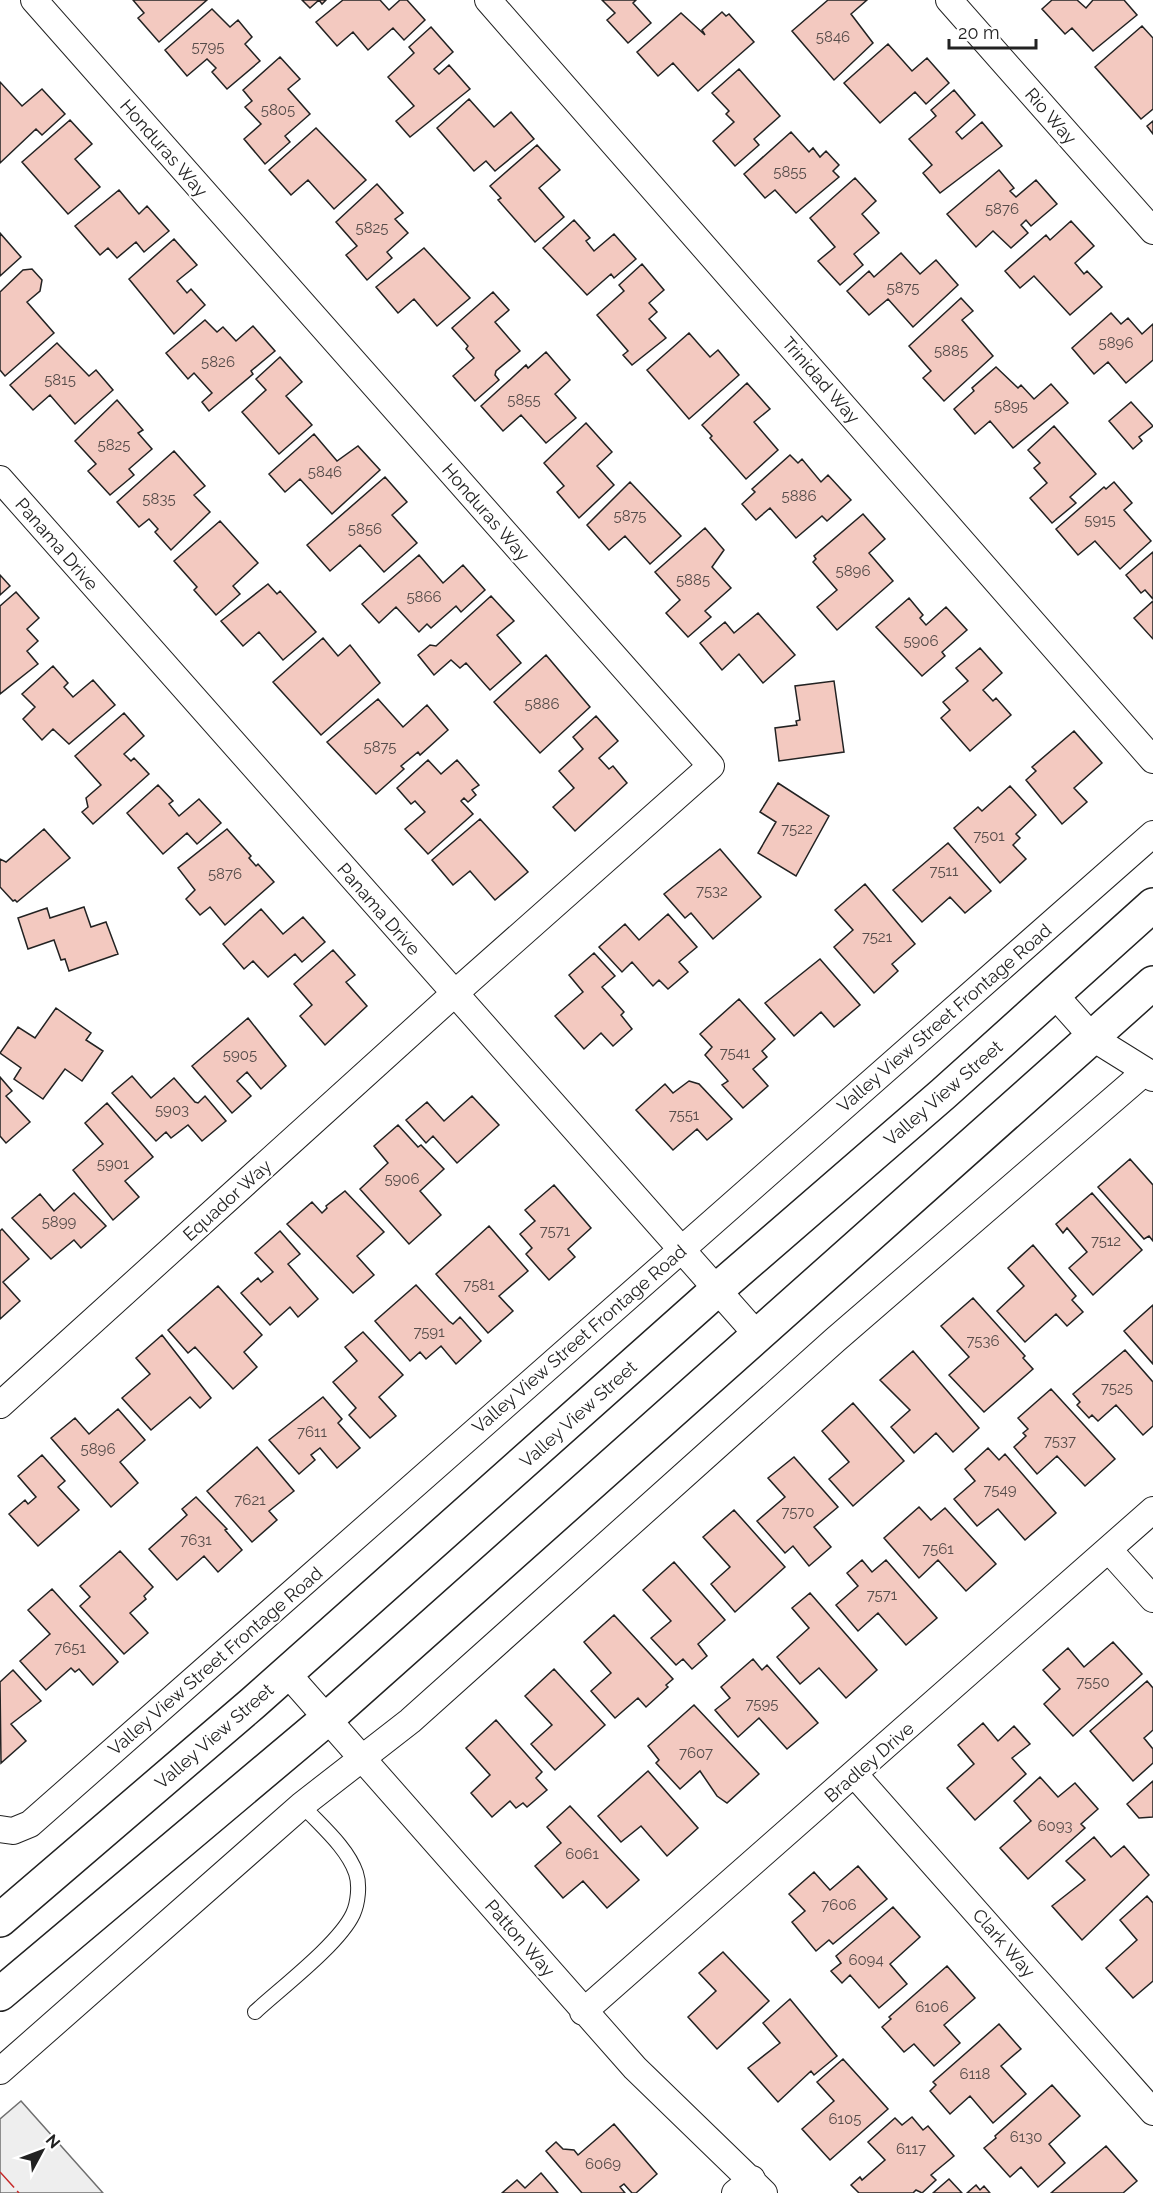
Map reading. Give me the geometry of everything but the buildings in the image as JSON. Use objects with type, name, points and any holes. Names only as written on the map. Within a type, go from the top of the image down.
[{"type":"main road","name":"Valley View Street","points":[[0,1920],[286,1672],[718,1288],[943,1094],[1153,905]]},
{"type":"main road","points":[[0,1994],[328,1718],[1153,983]]},
{"type":"street","name":"Honduras Way","points":[[34,0],[711,766],[454,994]]},
{"type":"street","name":"Trinidad Way","points":[[488,0],[1153,760]]},
{"type":"street","name":"Rio Way","points":[[949,0],[1153,231]]},
{"type":"street","name":"Panama Drive","points":[[0,479],[759,1336]]},
{"type":"street","name":"Valley View Street Frontage Road","points":[[0,1829],[13,1831],[30,1824],[1153,834]]},
{"type":"street","name":"Equador Way","points":[[0,1405],[454,994]]},
{"type":"street","points":[[0,2071],[302,1805],[410,1721],[836,1340],[1150,1074],[1093,1038],[1054,994]]},
{"type":"street","name":"Bradley Drive","points":[[583,2012],[1153,1510]]},
{"type":"street","points":[[1109,1550],[1153,1599]]},
{"type":"street","name":"Patton Way","points":[[286,1672],[583,2012],[750,2188]]},
{"type":"street","name":"Clark Way","points":[[855,1774],[1153,2112]]},
{"type":"lane","points":[[255,2012],[335,1938],[353,1915],[358,1895],[356,1874],[345,1853],[302,1805]]},
{"type":"shaded area","points":[[21,2101],[103,2193],[0,2193],[0,2119]]},
{"type":"power","points":[[0,2172],[19,2193]]}]
